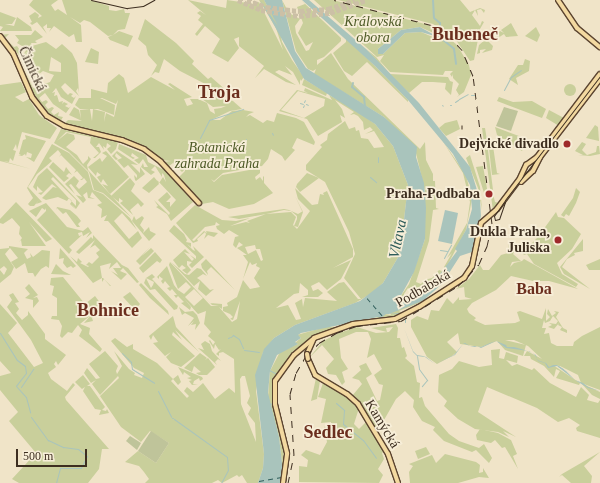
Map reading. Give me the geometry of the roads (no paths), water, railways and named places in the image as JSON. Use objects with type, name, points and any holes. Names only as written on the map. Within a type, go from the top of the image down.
[{"type":"main road","points":[[558,0],[577,28],[600,47]]},
{"type":"main road","name":"Čimická","points":[[0,37],[13,53],[38,106],[47,116],[61,126],[122,140],[144,149],[161,162],[197,202]]},
{"type":"main road","points":[[520,181],[526,165],[536,158],[600,74]]},
{"type":"main road","points":[[520,181],[534,171],[539,158],[600,80]]},
{"type":"main road","name":"Podbabská","points":[[313,340],[353,324],[395,319],[418,308],[462,280],[472,268],[479,233],[485,221],[499,210],[520,181]]},
{"type":"main road","points":[[308,353],[313,340],[311,338],[323,335]]},
{"type":"main road","points":[[308,353],[323,335]]},
{"type":"main road","points":[[283,483],[287,453],[275,404],[275,381],[294,354],[313,340]]},
{"type":"main road","name":"Kamýcká","points":[[308,353],[315,375],[347,394],[358,404],[388,454],[398,483]]},
{"type":"water","points":[[260,0],[278,26],[264,0],[282,0],[295,51],[306,68],[384,117],[417,147],[416,157],[424,183],[426,208],[425,239],[414,272],[398,301],[404,301],[406,296],[435,281],[457,251],[455,249],[466,230],[472,209],[470,185],[453,154],[408,100],[375,66],[302,0],[309,0],[366,49],[419,103],[470,167],[480,200],[481,216],[472,252],[460,256],[442,284],[426,298],[430,298],[386,314],[380,319],[378,317],[301,333],[298,335],[301,338],[295,342],[298,344],[277,355],[270,371],[268,393],[279,437],[283,472],[281,483],[258,483],[263,468],[264,454],[255,375],[264,349],[274,338],[295,325],[360,301],[383,283],[400,254],[408,185],[393,146],[375,124],[304,79]]},
{"type":"water","points":[[420,27],[438,37],[421,32],[405,33],[383,54],[378,54],[378,49],[401,30]]},
{"type":"water","points":[[445,210],[458,213],[452,244],[438,241]]},
{"type":"water","points":[[404,328],[413,351],[417,355],[426,357],[435,364],[425,357],[417,356],[413,352]]},
{"type":"water","points":[[496,341],[481,348],[477,346],[481,347]]},
{"type":"water","points":[[496,341],[506,345],[507,347],[514,347],[527,351],[506,348]]},
{"type":"water","points":[[538,360],[546,363],[549,367],[557,365],[575,380],[557,366],[548,368],[545,363]]},
{"type":"water","points":[[575,380],[588,387],[600,391],[588,388]]},
{"type":"waterway","points":[[433,0],[434,17]]},
{"type":"waterway","points":[[434,18],[440,23],[440,26]]},
{"type":"waterway","points":[[437,35],[454,49],[456,64]]},
{"type":"waterway","points":[[504,90],[511,77],[521,70]]},
{"type":"waterway","points":[[353,83],[352,87],[364,97],[365,107]]},
{"type":"waterway","points":[[459,99],[468,94]]},
{"type":"waterway","points":[[200,138],[209,120],[243,109]]},
{"type":"waterway","points":[[378,157],[378,162]]},
{"type":"waterway","points":[[370,177],[376,182]]},
{"type":"waterway","points":[[444,258],[451,245]]},
{"type":"waterway","points":[[440,250],[447,251]]},
{"type":"waterway","points":[[0,333],[17,360],[25,366],[26,373],[16,386],[26,397],[30,412]]},
{"type":"waterway","points":[[231,337],[233,335],[239,339],[243,348]]},
{"type":"waterway","points":[[244,350],[259,352]]},
{"type":"waterway","points":[[122,353],[131,362],[132,369],[154,383]]},
{"type":"waterway","points":[[417,356],[419,369],[427,380],[422,386]]},
{"type":"waterway","points":[[558,366],[563,369]]},
{"type":"waterway","points":[[21,387],[33,369]]},
{"type":"waterway","points":[[269,370],[277,374]]},
{"type":"waterway","points":[[158,391],[171,417]]},
{"type":"waterway","points":[[336,403],[344,410],[343,424],[363,440],[376,458]]},
{"type":"waterway","points":[[31,417],[48,440],[63,447],[78,449],[87,456],[81,468],[60,468],[56,483]]},
{"type":"waterway","points":[[174,419],[227,457],[228,470],[221,483]]},
{"type":"tunnel","points":[[238,0],[261,10],[299,16],[330,13],[365,0]]},
{"type":"tunnel","points":[[247,0],[266,7],[300,11],[328,9],[355,0]]},
{"type":"tram line","points":[[91,0],[127,8],[143,6],[154,0]]},
{"type":"tram line","points":[[505,202],[499,219],[495,220],[494,216],[505,200],[600,76]]},
{"type":"railway","points":[[288,483],[294,455],[290,394],[296,373],[306,356],[319,343],[336,333],[356,326],[401,321],[458,286],[479,264],[487,246],[492,224],[473,76],[462,50],[449,36],[431,25],[334,0]]},
{"type":"place","name":"Dejvické divadlo","points":[[567,144]]},
{"type":"place","name":"Praha-Podbaba","points":[[489,194]]},
{"type":"place","name":"Dukla Praha, Juliska","points":[[558,240]]},
{"type":"district","name":"Bubeneč","points":[[465,34]]},
{"type":"district","name":"Troja","points":[[219,92]]},
{"type":"district","name":"Baba","points":[[534,289]]},
{"type":"district","name":"Bohnice","points":[[108,310]]},
{"type":"district","name":"Sedlec","points":[[328,432]]},
{"type":"park label","name":"Královská obora","points":[[373,30]]},
{"type":"park label","name":"Botanická zahrada Praha","points":[[217,156]]},
{"type":"water label","name":"Vltava","points":[[398,239]]}]
